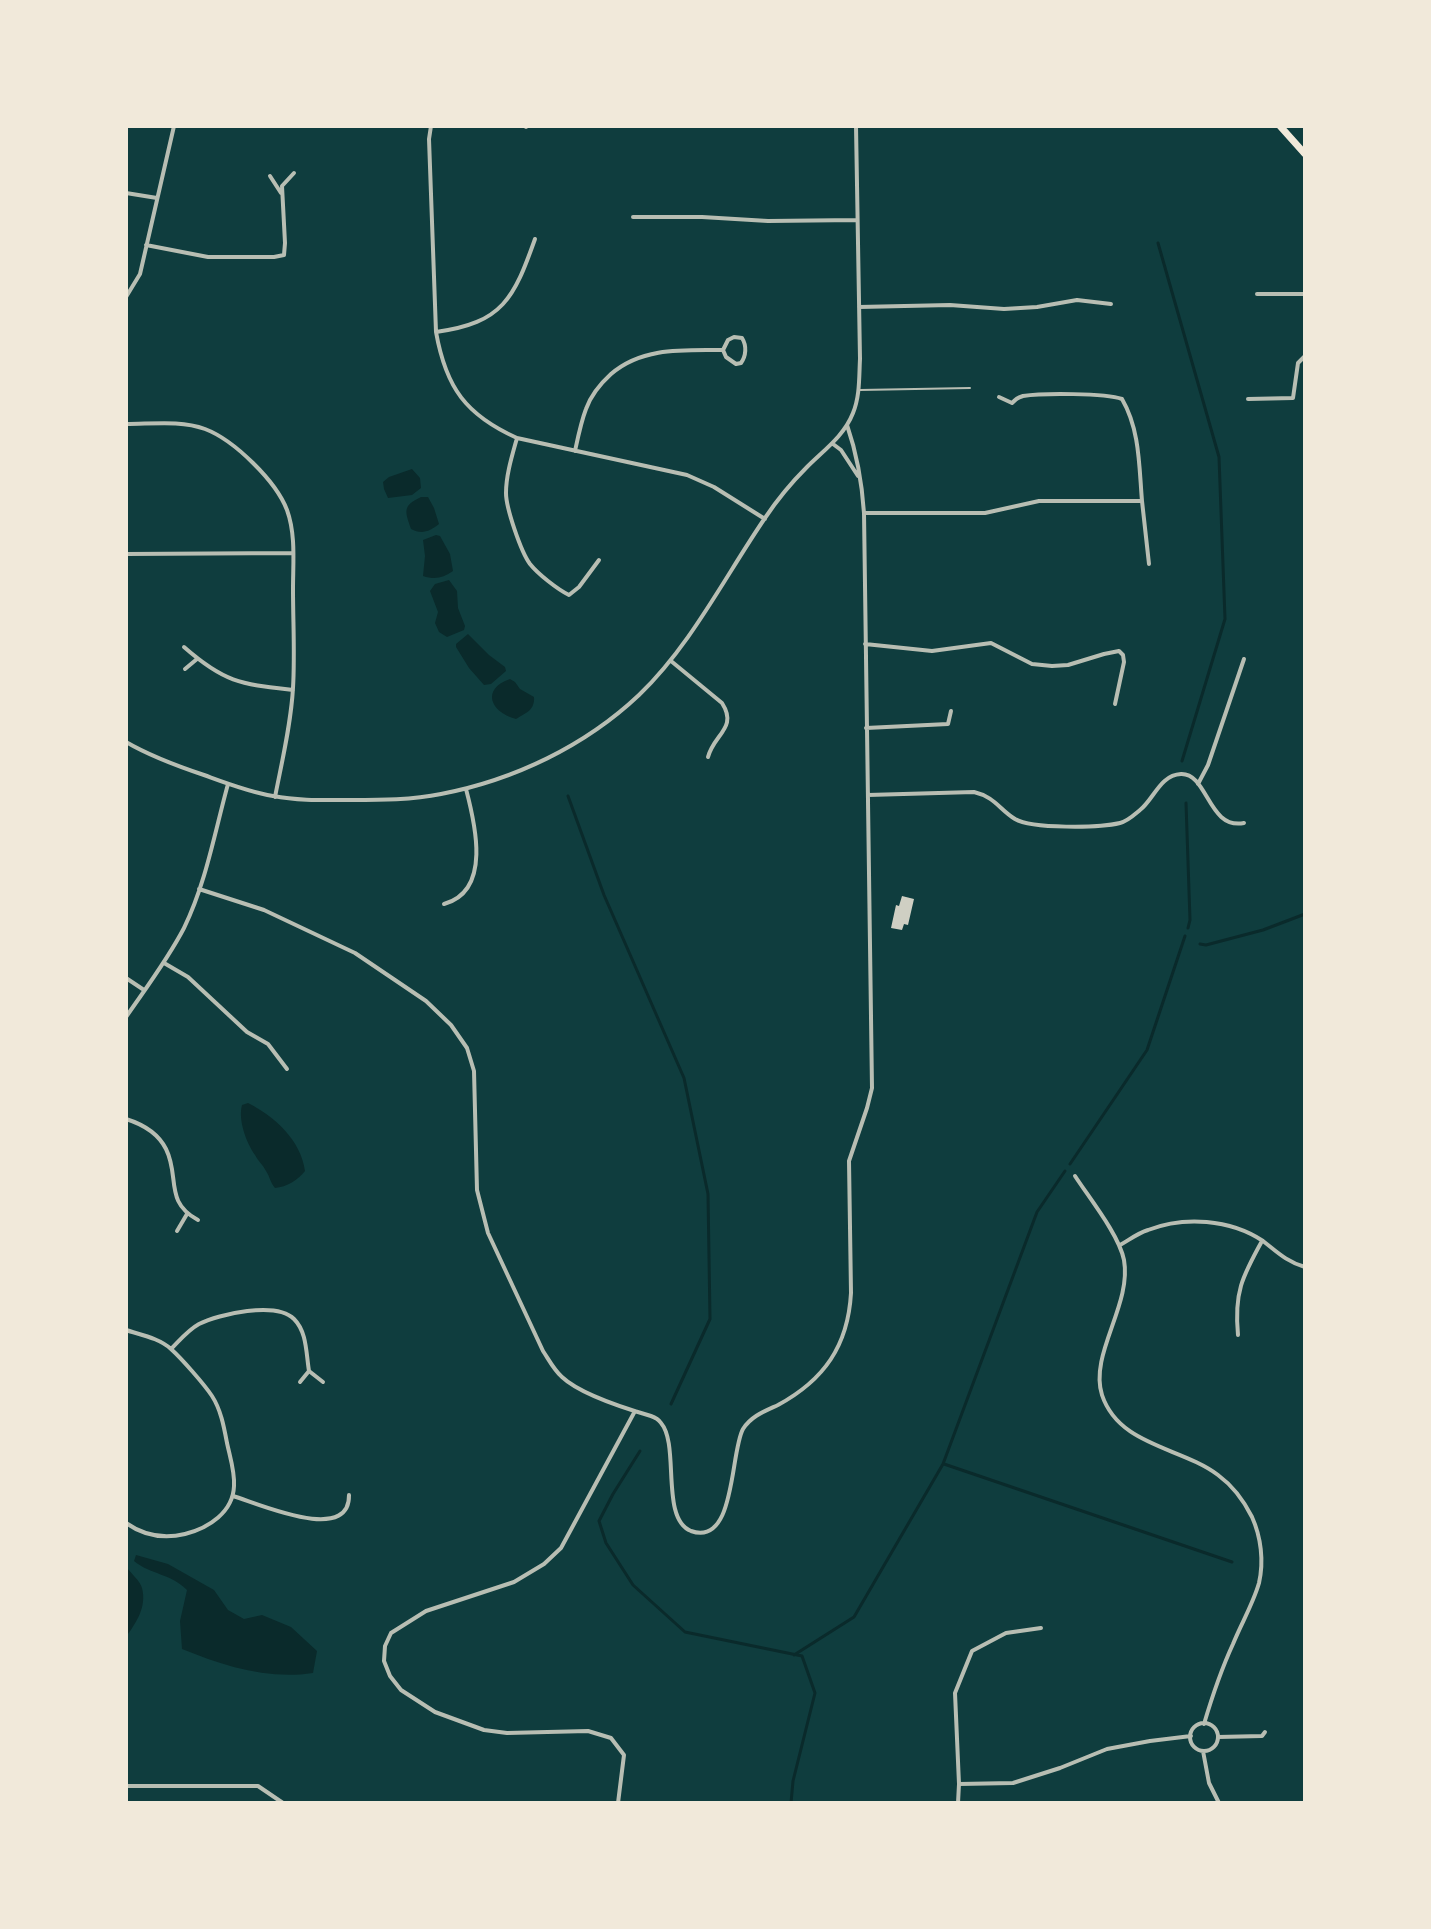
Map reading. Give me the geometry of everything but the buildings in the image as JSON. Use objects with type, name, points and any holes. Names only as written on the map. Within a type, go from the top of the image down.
[{"type":"main road","points":[[1280,126],[1305,154]]},
{"type":"street","points":[[126,297],[140,274],[174,126]]},
{"type":"street","points":[[431,126],[436,332],[441,361],[449,379],[471,410],[495,428],[517,438],[687,475],[714,487],[765,519]]},
{"type":"street","points":[[126,742],[152,756],[275,797],[307,800],[426,796],[466,789],[533,765],[582,739],[639,695],[671,661],[765,519],[798,476],[833,444],[854,411],[859,390],[856,126]]},
{"type":"street","points":[[146,245],[208,257],[284,255],[282,186],[294,173]]},
{"type":"street","points":[[270,176],[282,195]]},
{"type":"street","points":[[126,193],[157,198]]},
{"type":"street","points":[[633,217],[857,220]]},
{"type":"street","points":[[436,332],[475,324],[504,304],[521,278],[535,239]]},
{"type":"street","points":[[1257,294],[1305,294]]},
{"type":"street","points":[[859,307],[950,305],[1004,309],[1077,300],[1111,304]]},
{"type":"street","points":[[734,337],[742,338],[746,346],[744,359],[736,364],[726,357],[723,350],[728,340],[734,337]]},
{"type":"street","points":[[575,451],[585,409],[593,394],[621,365],[668,351],[723,350]]},
{"type":"street","points":[[1248,399],[1293,398],[1298,363],[1305,356]]},
{"type":"street","points":[[999,397],[1012,403],[1019,397],[1032,396],[1111,396],[1122,399],[1137,437],[1149,564]]},
{"type":"street","points":[[126,424],[195,426],[222,437],[258,470],[283,501],[292,530],[293,690],[275,797]]},
{"type":"street","points":[[199,889],[252,905],[355,953],[426,1001],[451,1025],[467,1048],[474,1071],[477,1190],[483,1218],[543,1351],[553,1367],[575,1387],[651,1416],[661,1423],[667,1434],[675,1506],[680,1521],[695,1532],[705,1532],[715,1527],[725,1509],[744,1428],[755,1417],[794,1396],[814,1380],[834,1355],[845,1333],[851,1293],[849,1161],[872,1088],[864,513],[856,450],[847,425]]},
{"type":"street","points":[[517,438],[506,483],[506,506],[530,564],[569,595],[599,560]]},
{"type":"street","points":[[833,444],[841,450],[861,480]]},
{"type":"street","points":[[864,513],[985,513],[1039,501],[1142,501]]},
{"type":"street","points":[[126,554],[293,553]]},
{"type":"street","points":[[865,644],[932,651],[991,643],[1032,664],[1052,666],[1068,665],[1119,651],[1124,662],[1115,704]]},
{"type":"street","points":[[184,647],[222,676],[236,682],[293,690]]},
{"type":"street","points":[[185,669],[197,659]]},
{"type":"street","points":[[1198,784],[1208,765],[1244,659]]},
{"type":"street","points":[[671,661],[728,711],[728,721],[711,746],[708,757]]},
{"type":"street","points":[[866,728],[948,724],[951,711]]},
{"type":"street","points":[[868,795],[974,792],[987,795],[1016,820],[1036,826],[1104,825],[1122,823],[1132,817],[1145,806],[1164,781],[1174,775],[1185,774],[1194,778],[1224,820],[1234,825],[1244,823]]},
{"type":"street","points":[[126,1017],[164,963],[184,927],[199,889],[228,783]]},
{"type":"street","points":[[444,904],[457,900],[465,893],[475,866],[476,832],[466,789]]},
{"type":"street","points":[[164,963],[188,977],[247,1032],[268,1044],[287,1069]]},
{"type":"street","points":[[126,978],[144,991]]},
{"type":"street","points":[[126,1119],[147,1128],[166,1148],[175,1194],[187,1214],[198,1220]]},
{"type":"street","points":[[1075,1176],[1120,1245],[1124,1261],[1125,1276],[1120,1302],[1100,1369],[1099,1381],[1110,1412],[1119,1424],[1136,1436],[1204,1466],[1230,1485],[1251,1514],[1261,1542],[1259,1583],[1213,1693],[1204,1724]]},
{"type":"street","points":[[177,1231],[187,1214]]},
{"type":"street","points":[[1120,1245],[1147,1230],[1185,1222],[1207,1222],[1230,1226],[1262,1241],[1286,1260],[1305,1267]]},
{"type":"street","points":[[1238,1335],[1236,1306],[1239,1289],[1244,1273],[1262,1241]]},
{"type":"street","points":[[171,1349],[195,1326],[215,1317],[241,1312],[278,1311],[292,1317],[304,1334],[309,1371],[323,1382]]},
{"type":"street","points":[[126,1330],[159,1341],[171,1349],[212,1396],[222,1419],[234,1477],[233,1496],[227,1508],[218,1519],[206,1526],[184,1534],[165,1536],[149,1534],[126,1523]]},
{"type":"street","points":[[300,1382],[309,1371]]},
{"type":"street","points":[[618,1803],[624,1755],[611,1738],[588,1731],[507,1733],[484,1730],[435,1712],[401,1690],[390,1676],[384,1661],[385,1646],[391,1633],[426,1611],[514,1582],[544,1564],[561,1548],[635,1411]]},
{"type":"street","points":[[233,1496],[319,1520],[344,1513],[349,1495]]},
{"type":"street","points":[[958,1803],[955,1693],[972,1651],[1006,1633],[1041,1628]]},
{"type":"street","points":[[1208,1724],[1215,1729],[1218,1737],[1215,1746],[1203,1751],[1192,1745],[1191,1736],[1193,1729],[1208,1724]]},
{"type":"street","points":[[1218,1737],[1264,1735]]},
{"type":"street","points":[[959,1784],[1013,1783],[1107,1749],[1191,1736]]},
{"type":"street","points":[[1203,1751],[1209,1783],[1219,1803]]},
{"type":"street","points":[[126,1786],[258,1786],[283,1803]]},
{"type":"lane","points":[[859,390],[970,388]]},
{"type":"water","points":[[412,469],[420,478],[421,488],[412,495],[388,498],[383,482]]},
{"type":"water","points":[[421,497],[428,497],[439,524],[422,532],[411,529],[407,513],[408,506]]},
{"type":"water","points":[[440,536],[450,554],[453,571],[431,578],[423,576],[423,540]]},
{"type":"water","points":[[449,580],[457,591],[458,608],[465,626],[464,630],[447,637],[439,632],[435,623],[438,612],[430,591],[435,584]]},
{"type":"water","points":[[468,634],[505,667],[506,671],[491,684],[484,685],[456,647]]},
{"type":"water","points":[[510,679],[534,697],[531,708],[516,719],[500,711],[492,700],[495,688]]},
{"type":"water","points":[[248,1103],[285,1130],[298,1149],[305,1171],[284,1186],[275,1188],[252,1150],[241,1117],[242,1105]]},
{"type":"water","points":[[136,1555],[168,1564],[214,1590],[228,1610],[244,1619],[262,1615],[291,1627],[317,1651],[313,1673],[279,1675],[246,1670],[182,1649],[180,1621],[187,1590],[174,1580],[140,1566],[134,1561]]},
{"type":"water","points":[[126,1567],[142,1588],[143,1602],[140,1614],[126,1637]]},
{"type":"waterway","points":[[1158,243],[1219,457],[1225,619],[1182,761]]},
{"type":"waterway","points":[[568,796],[604,895],[684,1078],[708,1194],[710,1319],[671,1404]]},
{"type":"waterway","points":[[1186,803],[1188,928]]},
{"type":"waterway","points":[[1200,944],[1263,930],[1305,914]]},
{"type":"waterway","points":[[1070,1164],[1147,1050],[1185,936]]},
{"type":"waterway","points":[[794,1655],[854,1617],[943,1464],[1037,1212],[1065,1171]]},
{"type":"waterway","points":[[640,1451],[599,1521],[606,1543],[633,1585],[685,1632],[802,1656],[815,1693],[793,1781],[791,1803]]},
{"type":"waterway","points":[[944,1464],[1232,1562]]}]
